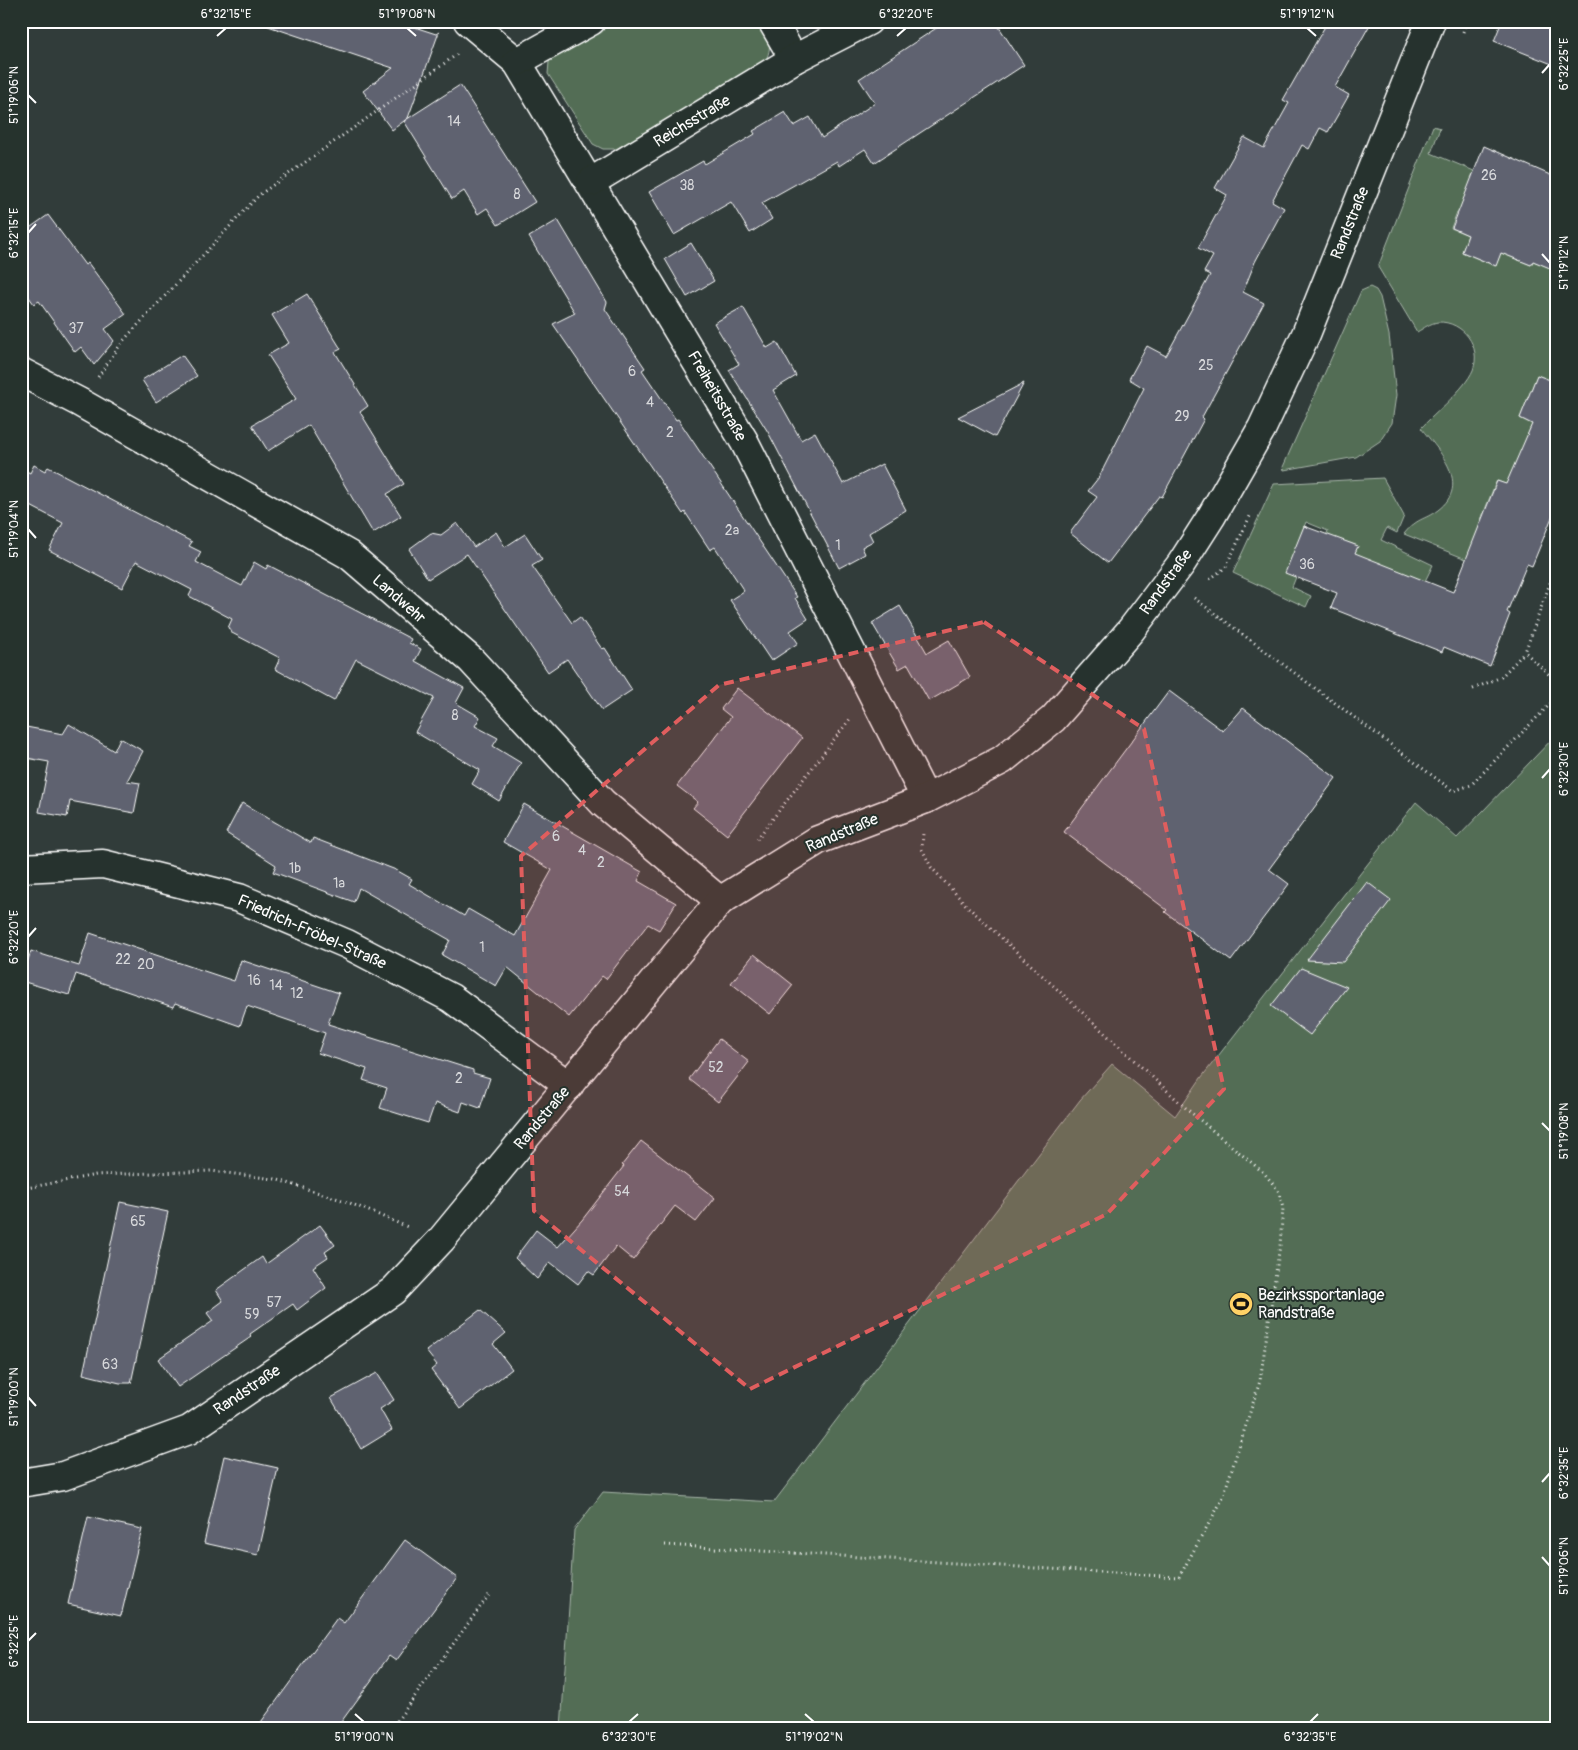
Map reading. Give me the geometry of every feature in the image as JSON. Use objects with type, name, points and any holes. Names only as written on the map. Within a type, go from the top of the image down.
[{"type":"street","points":[[517,62],[591,21]]},
{"type":"street","points":[[772,21],[794,59]]},
{"type":"street","name":"Reichsstraße","points":[[590,182],[794,59],[868,21]]},
{"type":"street","name":"Randstraße","points":[[21,1483],[63,1476],[188,1430],[393,1291],[441,1240],[720,901],[818,840],[926,799],[1002,760],[1053,719],[1131,630],[1170,578],[1211,517],[1262,428],[1298,351],[1431,21]]},
{"type":"street","name":"Freiheitsstraße","points":[[476,28],[517,62],[744,441],[870,693],[926,799]]},
{"type":"street","name":"Landwehr","points":[[21,372],[79,402],[349,555],[471,660],[603,803],[720,901]]},
{"type":"street","name":"Friedrich-Fröbel-Straße","points":[[21,868],[103,864],[239,898],[347,944],[451,998],[569,1086]]},
{"type":"path","points":[[79,402],[123,341],[259,195],[476,28]]},
{"type":"path","points":[[1473,689],[1501,677],[1525,652],[1557,564]]},
{"type":"path","points":[[1170,578],[1453,791],[1471,785],[1557,697]]},
{"type":"path","points":[[1525,652],[1557,682]]},
{"type":"path","points":[[762,875],[754,843],[870,693]]},
{"type":"path","points":[[665,1545],[1179,1577],[1222,1500],[1260,1381],[1280,1245],[1283,1208],[1278,1190],[1264,1174],[1188,1110],[967,906],[931,867],[922,849],[926,799]]},
{"type":"path","points":[[21,1189],[96,1175],[211,1171],[275,1179],[345,1201],[441,1240]]},
{"type":"path","points":[[391,1729],[489,1595]]},
{"type":"highlighted area","points":[[984,622],[1144,729],[1224,1089],[1107,1214],[750,1389],[534,1211],[521,856],[719,685]]},
{"type":"green space","points":[[610,21],[758,21],[769,42],[769,52],[764,64],[616,149],[603,149],[593,144],[548,74],[549,62],[557,50]]},
{"type":"green space","points":[[1433,126],[1440,128],[1431,153],[1474,171],[1471,178],[1475,180],[1461,213],[1457,212],[1451,228],[1468,235],[1462,252],[1495,266],[1501,253],[1531,265],[1533,261],[1557,270],[1557,360],[1549,380],[1537,375],[1520,418],[1532,424],[1507,485],[1496,482],[1480,522],[1471,561],[1404,534],[1417,522],[1438,510],[1448,500],[1452,489],[1449,468],[1421,428],[1457,393],[1469,377],[1473,370],[1475,353],[1468,337],[1455,326],[1447,323],[1438,322],[1417,332],[1378,267]]},
{"type":"green space","points":[[1370,287],[1376,290],[1380,297],[1389,335],[1396,395],[1392,423],[1380,441],[1356,457],[1284,470],[1283,467],[1361,291]]},
{"type":"green space","points":[[1383,478],[1404,516],[1397,533],[1387,528],[1381,540],[1433,565],[1425,581],[1353,557],[1358,546],[1338,539],[1325,538],[1328,531],[1306,522],[1293,554],[1296,577],[1292,587],[1311,596],[1306,607],[1233,573],[1274,484]]},
{"type":"green space","name":"Bezirkssportanlage Randstraße","points":[[1557,734],[1557,1729],[561,1729],[574,1530],[603,1492],[774,1502],[1080,1100],[1112,1064],[1175,1116],[1201,1078],[1416,802],[1457,838]]},
{"type":"building","points":[[269,21],[396,21],[436,34],[439,32],[408,118],[392,130],[363,91],[393,68],[268,26]]},
{"type":"building","points":[[947,21],[995,21],[1024,65],[874,163],[865,149],[839,166],[837,161],[762,203],[772,219],[750,233],[731,202],[674,235],[649,192],[703,161],[705,164],[755,134],[753,131],[785,112],[794,126],[810,117],[822,138],[875,103],[859,79]]},
{"type":"building","points":[[1328,21],[1372,21],[1335,87],[1349,95],[1328,132],[1320,128],[1309,149],[1302,145],[1272,201],[1284,208],[1255,262],[1243,292],[1264,303],[1202,417],[1204,419],[1162,497],[1159,496],[1108,563],[1070,533],[1097,497],[1088,491],[1099,477],[1144,388],[1129,379],[1147,346],[1166,356],[1210,275],[1204,272],[1213,256],[1198,248],[1227,195],[1215,188],[1244,137],[1264,148],[1289,103],[1283,100]]},
{"type":"building","points":[[1502,21],[1557,21],[1557,66],[1494,41]]},
{"type":"building","points":[[460,85],[535,202],[498,225],[487,208],[478,214],[464,191],[452,199],[404,121]]},
{"type":"building","points":[[1484,146],[1557,178],[1557,271],[1533,261],[1531,265],[1501,253],[1496,266],[1462,252],[1468,235],[1452,228]]},
{"type":"building","points":[[48,215],[85,265],[88,263],[126,314],[105,329],[114,341],[94,365],[81,347],[75,352],[39,301],[34,304],[21,286],[21,234]]},
{"type":"building","points":[[558,220],[607,302],[605,309],[645,368],[642,370],[676,420],[678,419],[797,597],[795,598],[808,619],[790,631],[798,643],[771,661],[730,600],[744,591],[715,547],[710,550],[685,512],[683,514],[553,324],[575,313],[529,237]]},
{"type":"building","points":[[691,243],[714,281],[687,297],[665,259]]},
{"type":"building","points":[[307,294],[341,349],[335,352],[368,406],[360,412],[404,484],[387,494],[401,516],[373,533],[309,425],[268,451],[252,425],[296,399],[268,355],[289,343],[272,315]]},
{"type":"building","points":[[743,307],[767,348],[777,342],[796,376],[773,390],[801,440],[815,432],[843,484],[882,464],[906,510],[869,533],[873,541],[862,547],[865,554],[839,568],[768,432],[729,370],[739,364],[714,323]]},
{"type":"building","points":[[182,355],[197,376],[156,402],[142,380]]},
{"type":"building","points":[[1557,365],[1557,505],[1532,566],[1527,564],[1507,612],[1510,614],[1490,666],[1444,647],[1442,652],[1331,608],[1337,593],[1285,573],[1304,526],[1358,546],[1355,553],[1453,592],[1497,481],[1506,484],[1532,424],[1520,418],[1537,375],[1550,380]]},
{"type":"building","points":[[1024,383],[995,437],[958,417]]},
{"type":"building","points":[[34,465],[45,471],[48,467],[192,542],[189,546],[201,552],[196,562],[242,586],[254,562],[266,569],[268,565],[411,639],[409,643],[421,649],[415,661],[464,688],[456,703],[480,717],[475,726],[498,738],[493,746],[521,763],[499,801],[472,784],[480,770],[415,732],[434,698],[356,659],[334,701],[275,669],[280,658],[230,632],[231,630],[228,628],[232,619],[189,596],[192,590],[136,561],[122,588],[49,550],[63,523],[21,501],[21,468],[30,473]]},
{"type":"building","points":[[457,523],[474,547],[496,532],[505,547],[525,534],[542,560],[532,566],[572,623],[580,617],[602,649],[605,648],[632,690],[602,710],[567,659],[548,672],[467,554],[428,579],[409,549],[431,533],[441,535]]},
{"type":"building","points":[[900,606],[927,653],[949,640],[970,677],[929,701],[908,664],[899,669],[872,623]]},
{"type":"building","points":[[737,688],[802,738],[727,835],[693,808],[698,802],[677,786],[731,717],[721,709]]},
{"type":"building","points":[[1169,691],[1223,731],[1243,708],[1336,778],[1269,869],[1289,884],[1231,961],[1165,912],[1167,910],[1064,832]]},
{"type":"building","points":[[69,724],[114,751],[120,738],[143,751],[127,781],[140,783],[134,813],[70,801],[67,817],[39,812],[49,762],[21,757],[21,726],[63,734]]},
{"type":"building","points":[[242,803],[311,843],[313,838],[396,870],[412,879],[409,884],[464,916],[468,909],[515,936],[552,870],[503,842],[524,804],[642,872],[638,881],[676,903],[659,930],[648,924],[606,979],[602,976],[569,1017],[507,967],[496,986],[442,955],[450,940],[359,888],[354,902],[273,872],[276,865],[226,833]]},
{"type":"building","points":[[1367,882],[1391,900],[1343,962],[1307,960]]},
{"type":"building","points":[[90,933],[234,981],[241,960],[339,993],[328,1024],[473,1070],[473,1073],[490,1078],[480,1108],[463,1102],[460,1112],[435,1103],[428,1123],[380,1108],[387,1088],[363,1080],[367,1069],[318,1053],[325,1033],[247,1006],[240,1026],[175,1003],[173,1007],[76,974],[69,995],[21,981],[31,951],[79,966]]},
{"type":"building","points":[[754,954],[793,985],[770,1014],[731,983]]},
{"type":"building","points":[[1301,968],[1347,987],[1310,1035],[1271,1006]]},
{"type":"building","points":[[719,1039],[749,1062],[718,1102],[689,1079]]},
{"type":"building","points":[[641,1141],[715,1198],[696,1222],[675,1206],[633,1260],[616,1246],[594,1275],[588,1271],[578,1284],[550,1262],[537,1279],[515,1258],[536,1230],[558,1247],[582,1220]]},
{"type":"building","points":[[120,1202],[168,1212],[131,1383],[120,1383],[83,1374]]},
{"type":"building","points":[[320,1225],[335,1245],[325,1252],[328,1257],[313,1267],[326,1288],[297,1310],[293,1304],[250,1334],[251,1337],[178,1387],[158,1359],[213,1321],[207,1313],[223,1301],[216,1290],[262,1257],[266,1264]]},
{"type":"building","points":[[480,1310],[506,1333],[493,1344],[512,1369],[460,1409],[431,1370],[437,1365],[426,1351]]},
{"type":"building","points":[[377,1373],[394,1400],[380,1409],[392,1430],[361,1449],[331,1398]]},
{"type":"building","points":[[224,1456],[278,1468],[258,1555],[204,1543]]},
{"type":"building","points":[[88,1517],[142,1529],[121,1616],[68,1604]]},
{"type":"building","points":[[405,1540],[457,1578],[396,1661],[389,1656],[336,1729],[256,1729],[337,1618],[344,1623]]},
{"type":"place","name":"Bezirkssportanlage Randstraße","points":[[1241,1304]]}]
